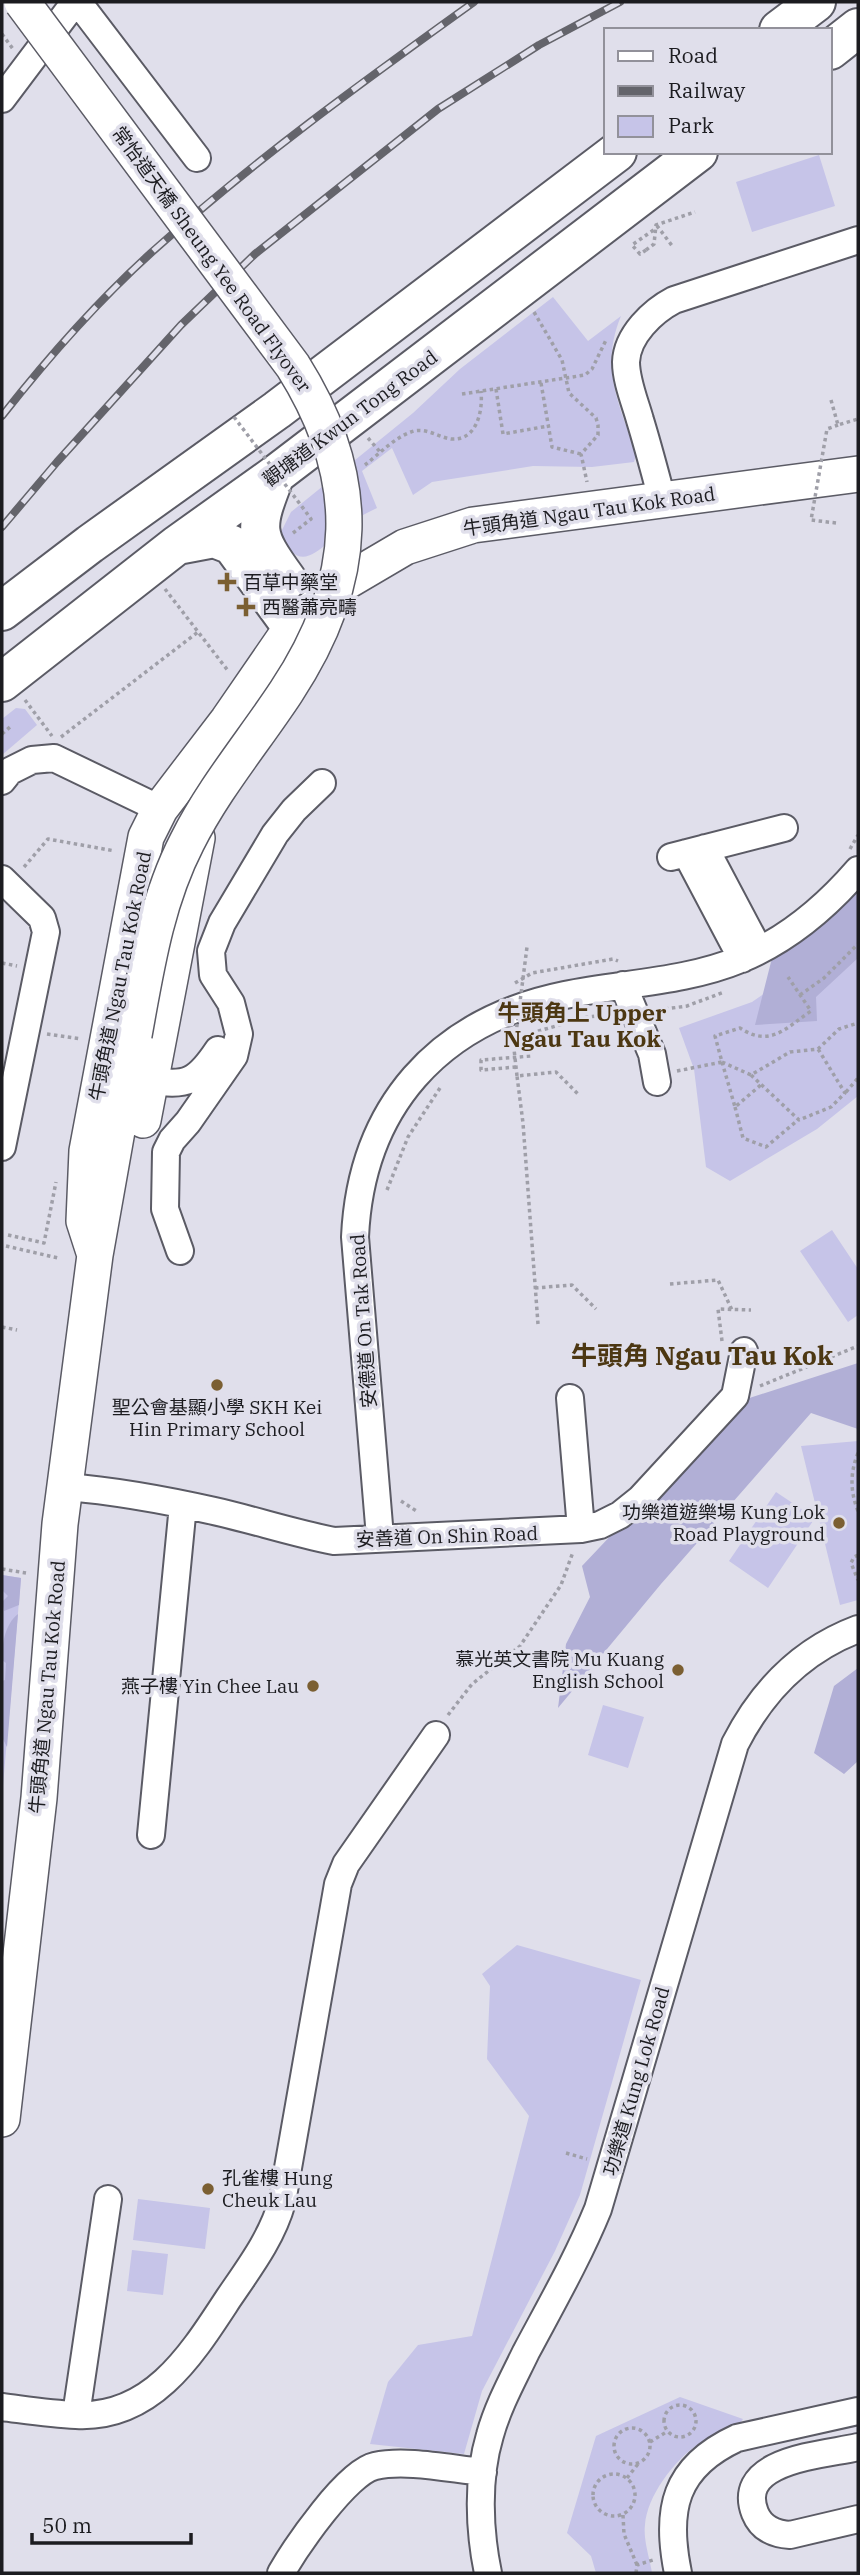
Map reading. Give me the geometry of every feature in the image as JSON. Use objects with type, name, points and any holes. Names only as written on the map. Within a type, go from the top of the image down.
[{"type":"highway","points":[[782,28],[817,2]]},
{"type":"highway","points":[[832,48],[858,28]]},
{"type":"highway","points":[[2,611],[90,544],[277,410],[614,154]]},
{"type":"highway","name":"觀塘道 Kwun Tong Road","points":[[11,688],[177,545],[275,475],[695,154]]},
{"type":"highway","points":[[275,475],[260,519],[261,540],[300,619]]},
{"type":"highway","points":[[177,545],[215,538],[232,545],[300,619]]},
{"type":"main road","name":"常怡道天橋 Sheung Yee Road Flyover","points":[[22,2],[293,366],[322,417],[340,474],[344,502],[343,554],[338,581],[327,613],[288,689],[217,790],[177,862],[156,924],[134,1035]]},
{"type":"main road","name":"牛頭角道 Ngau Tau Kok Road","points":[[95,1255],[84,1221],[87,1151],[146,837],[160,809],[300,619],[337,587],[373,564],[405,547],[473,525],[858,474]]},
{"type":"main road","name":"牛頭角道 Ngau Tau Kok Road","points":[[95,1255],[113,1229],[126,1195],[206,789],[228,720]]},
{"type":"main road","name":"牛頭角道 Ngau Tau Kok Road","points":[[2,2119],[39,1798],[60,1524],[95,1255],[134,1035]]},
{"type":"street","points":[[2,99],[76,2],[197,158]]},
{"type":"street","points":[[662,499],[631,390],[626,362],[632,343],[643,324],[661,307],[674,300],[858,240]]},
{"type":"street","points":[[2,781],[10,771],[32,760],[54,758],[160,809]]},
{"type":"street","points":[[180,1251],[165,1209],[166,1152],[234,1056],[239,1034],[232,1003],[210,967],[211,951],[215,938],[275,834],[294,810],[322,783]]},
{"type":"street","points":[[750,955],[687,853],[784,828]]},
{"type":"street","name":"安德道 On Tak Road","points":[[380,1537],[355,1237],[360,1186],[374,1141],[395,1102],[424,1065],[459,1036],[492,1017],[624,974],[700,972],[750,955],[818,911],[851,865]]},
{"type":"street","points":[[2,1147],[46,932],[42,918],[10,876]]},
{"type":"street","points":[[624,974],[634,1013],[652,1054],[656,1077]]},
{"type":"street","points":[[150,1080],[177,1084],[197,1076],[205,1070],[237,1023]]},
{"type":"street","name":"安善道 On Shin Road","points":[[65,1487],[111,1490],[334,1541],[380,1537],[578,1538],[620,1515],[640,1499],[735,1396],[733,1347]]},
{"type":"street","points":[[570,1398],[578,1538]]},
{"type":"street","points":[[150,1835],[183,1505]]},
{"type":"street","name":"功樂道 Kung Lok Road","points":[[488,2573],[482,2525],[483,2472],[490,2435],[504,2397],[583,2244],[598,2209],[735,1744],[755,1709],[780,1678],[811,1652],[858,1629]]},
{"type":"street","points":[[2,2407],[76,2415],[103,2413],[128,2404],[158,2390],[173,2376],[217,2317],[271,2232],[282,2202],[338,1884],[346,1864],[436,1735]]},
{"type":"street","points":[[76,2415],[108,2199]]},
{"type":"street","points":[[668,2566],[674,2508],[680,2489],[690,2472],[704,2458],[719,2446],[737,2438],[858,2411]]},
{"type":"street","points":[[858,2447],[769,2468],[756,2482],[752,2500],[757,2518],[771,2531],[790,2535],[858,2519]]},
{"type":"street","points":[[281,2573],[341,2491],[366,2469],[403,2464],[483,2472]]},
{"type":"path","points":[[2,34],[17,54]]},
{"type":"path","points":[[673,247],[659,227],[632,244],[640,254],[654,244],[656,225],[695,212]]},
{"type":"path","points":[[534,312],[562,360],[569,393],[596,418],[598,435],[581,454]]},
{"type":"path","points":[[461,394],[585,375],[592,369],[604,341],[610,334]]},
{"type":"path","points":[[541,383],[552,447],[581,454]]},
{"type":"path","points":[[496,389],[503,434],[548,426]]},
{"type":"path","points":[[363,467],[411,432],[422,430],[454,439],[463,437],[475,427],[481,416],[481,391]]},
{"type":"path","points":[[831,400],[838,425]]},
{"type":"path","points":[[234,417],[312,519],[293,533]]},
{"type":"path","points":[[836,523],[811,520],[827,429],[858,419]]},
{"type":"path","points":[[365,435],[380,453]]},
{"type":"path","points":[[581,454],[587,482]]},
{"type":"path","points":[[802,502],[816,501]]},
{"type":"path","points":[[162,585],[230,674]]},
{"type":"path","points":[[11,688],[56,740],[198,632]]},
{"type":"path","points":[[2,734],[10,727]]},
{"type":"path","points":[[851,865],[858,835]]},
{"type":"path","points":[[10,876],[48,839],[117,852]]},
{"type":"path","points":[[800,995],[824,978],[858,944]]},
{"type":"path","points":[[527,947],[514,1049],[523,1117],[538,1324]]},
{"type":"path","points":[[510,986],[532,973],[614,959],[624,974]]},
{"type":"path","points":[[788,978],[811,1011],[772,1037],[752,1036],[740,1028],[715,1036],[743,1138],[766,1147],[799,1120],[831,1107],[858,1078]]},
{"type":"path","points":[[502,1042],[587,1017],[688,1006],[731,989]]},
{"type":"path","points":[[751,1075],[790,1052],[818,1049],[839,1029],[858,1023]]},
{"type":"path","points":[[38,1032],[82,1040]]},
{"type":"path","points":[[516,1068],[481,1070],[481,1060],[531,1056],[529,1034]]},
{"type":"path","points":[[818,1049],[845,1093]]},
{"type":"path","points":[[656,1077],[722,1062],[751,1075],[763,1084],[799,1120]]},
{"type":"path","points":[[517,1076],[556,1072],[579,1095]]},
{"type":"path","points":[[735,1107],[763,1084]]},
{"type":"path","points":[[383,1202],[408,1137],[442,1085]]},
{"type":"path","points":[[6,1246],[58,1258]]},
{"type":"path","points":[[670,1284],[718,1280],[732,1310]]},
{"type":"path","points":[[535,1288],[572,1285],[596,1309]]},
{"type":"path","points":[[733,1347],[718,1309],[751,1310]]},
{"type":"path","points":[[2,1327],[17,1330]]},
{"type":"path","points":[[759,1386],[858,1346]]},
{"type":"path","points":[[858,1453],[852,1477],[858,1511]]},
{"type":"path","points":[[396,1493],[400,1501],[412,1510],[430,1514]]},
{"type":"path","points":[[436,1735],[472,1684],[520,1646],[526,1638],[561,1585],[578,1538]]},
{"type":"path","points":[[858,1555],[854,1556],[851,1563],[858,1580]]},
{"type":"path","points":[[2,1569],[26,1573]]},
{"type":"path","points":[[566,2153],[590,2160]]},
{"type":"path","points":[[683,2406],[692,2411],[696,2421],[689,2434],[680,2437],[668,2431],[665,2426],[666,2415],[673,2407],[683,2406]]},
{"type":"path","points":[[627,2479],[650,2453],[650,2442],[648,2436],[638,2428],[625,2429],[616,2437],[614,2449],[620,2460],[626,2464],[638,2464]]},
{"type":"path","points":[[650,2442],[668,2431]]},
{"type":"path","points":[[614,2474],[627,2479],[632,2483],[635,2497],[629,2510],[610,2516],[604,2513],[595,2503],[594,2490],[601,2478],[614,2474]]},
{"type":"path","points":[[623,2514],[624,2534],[638,2565],[636,2573]]},
{"type":"path","points":[[638,2565],[668,2566]]},
{"type":"green space","points":[[819,155],[835,206],[752,232],[736,182]]},
{"type":"green space","points":[[553,297],[588,341],[621,316],[612,353],[612,370],[618,403],[636,455],[634,462],[592,467],[533,466],[432,482],[413,495],[392,448],[362,471],[377,508],[352,521],[315,553],[297,555],[289,548],[281,532],[291,512],[413,413],[460,369]]},
{"type":"green space","points":[[16,708],[25,709],[37,725],[2,755],[2,719]]},
{"type":"green space","points":[[858,910],[858,1096],[817,1129],[730,1181],[706,1167],[694,1069],[679,1028],[752,1002],[788,977]]},
{"type":"green space","points":[[832,1230],[858,1269],[858,1315],[848,1322],[800,1251]]},
{"type":"green space","name":"功樂道遊樂場 Kung Lok Road Playground","points":[[858,1441],[858,1600],[840,1605],[801,1446]]},
{"type":"green space","points":[[776,1492],[815,1518],[768,1588],[729,1561]]},
{"type":"green space","points":[[2,1575],[21,1578],[2,1797]]},
{"type":"green space","points":[[603,1705],[644,1717],[628,1768],[588,1755]]},
{"type":"green space","points":[[517,1945],[641,1980],[580,2195],[555,2251],[482,2391],[464,2454],[370,2444],[388,2382],[418,2345],[472,2336],[529,2116],[487,2059],[490,1986],[482,1974]]},
{"type":"green space","points":[[138,2199],[210,2208],[205,2249],[133,2240]]},
{"type":"green space","points":[[132,2250],[168,2254],[163,2295],[127,2291]]},
{"type":"green space","points":[[680,2397],[743,2419],[728,2431],[703,2441],[688,2452],[656,2491],[647,2514],[645,2531],[652,2573],[596,2573],[591,2556],[567,2533],[596,2436]]},
{"type":"shaded area","points":[[858,888],[858,958],[816,997],[817,1021],[755,1025],[772,958]]},
{"type":"shaded area","points":[[858,1363],[858,1429],[811,1413],[661,1584],[558,1708],[566,1644],[590,1597],[582,1566],[737,1402]]},
{"type":"shaded area","points":[[2,1575],[21,1578],[19,1605],[4,1611],[2,1602],[8,1596],[2,1590]]},
{"type":"shaded area","points":[[18,1614],[7,1747],[2,1737],[2,1681],[5,1680],[6,1663],[2,1660],[3,1647],[7,1629]]},
{"type":"shaded area","points":[[858,1668],[858,1761],[844,1774],[814,1753],[834,1686]]},
{"type":"railway","points":[[2,416],[93,310],[132,270],[190,218],[310,122],[474,2]]},
{"type":"railway","points":[[2,527],[181,325],[255,254],[438,109],[539,45],[620,2]]},
{"type":"place","name":"百草中藥堂","points":[[227,582]]},
{"type":"place","name":"西醫蕭亮疇","points":[[246,607]]},
{"type":"place","name":"聖公會基顯小學 SKH Kei Hin Primary School","points":[[217,1385]]},
{"type":"place","name":"功樂道遊樂場 Kung Lok Road Playground","points":[[839,1523]]},
{"type":"place","name":"慕光英文書院 Mu Kuang English School","points":[[678,1670]]},
{"type":"place","name":"燕子樓 Yin Chee Lau","points":[[313,1686]]},
{"type":"place","name":"孔雀樓 Hung Cheuk Lau","points":[[208,2189]]},
{"type":"district","name":"牛頭角上 Upper Ngau Tau Kok","points":[[582,1026]]},
{"type":"district","name":"牛頭角 Ngau Tau Kok","points":[[702,1356]]}]
